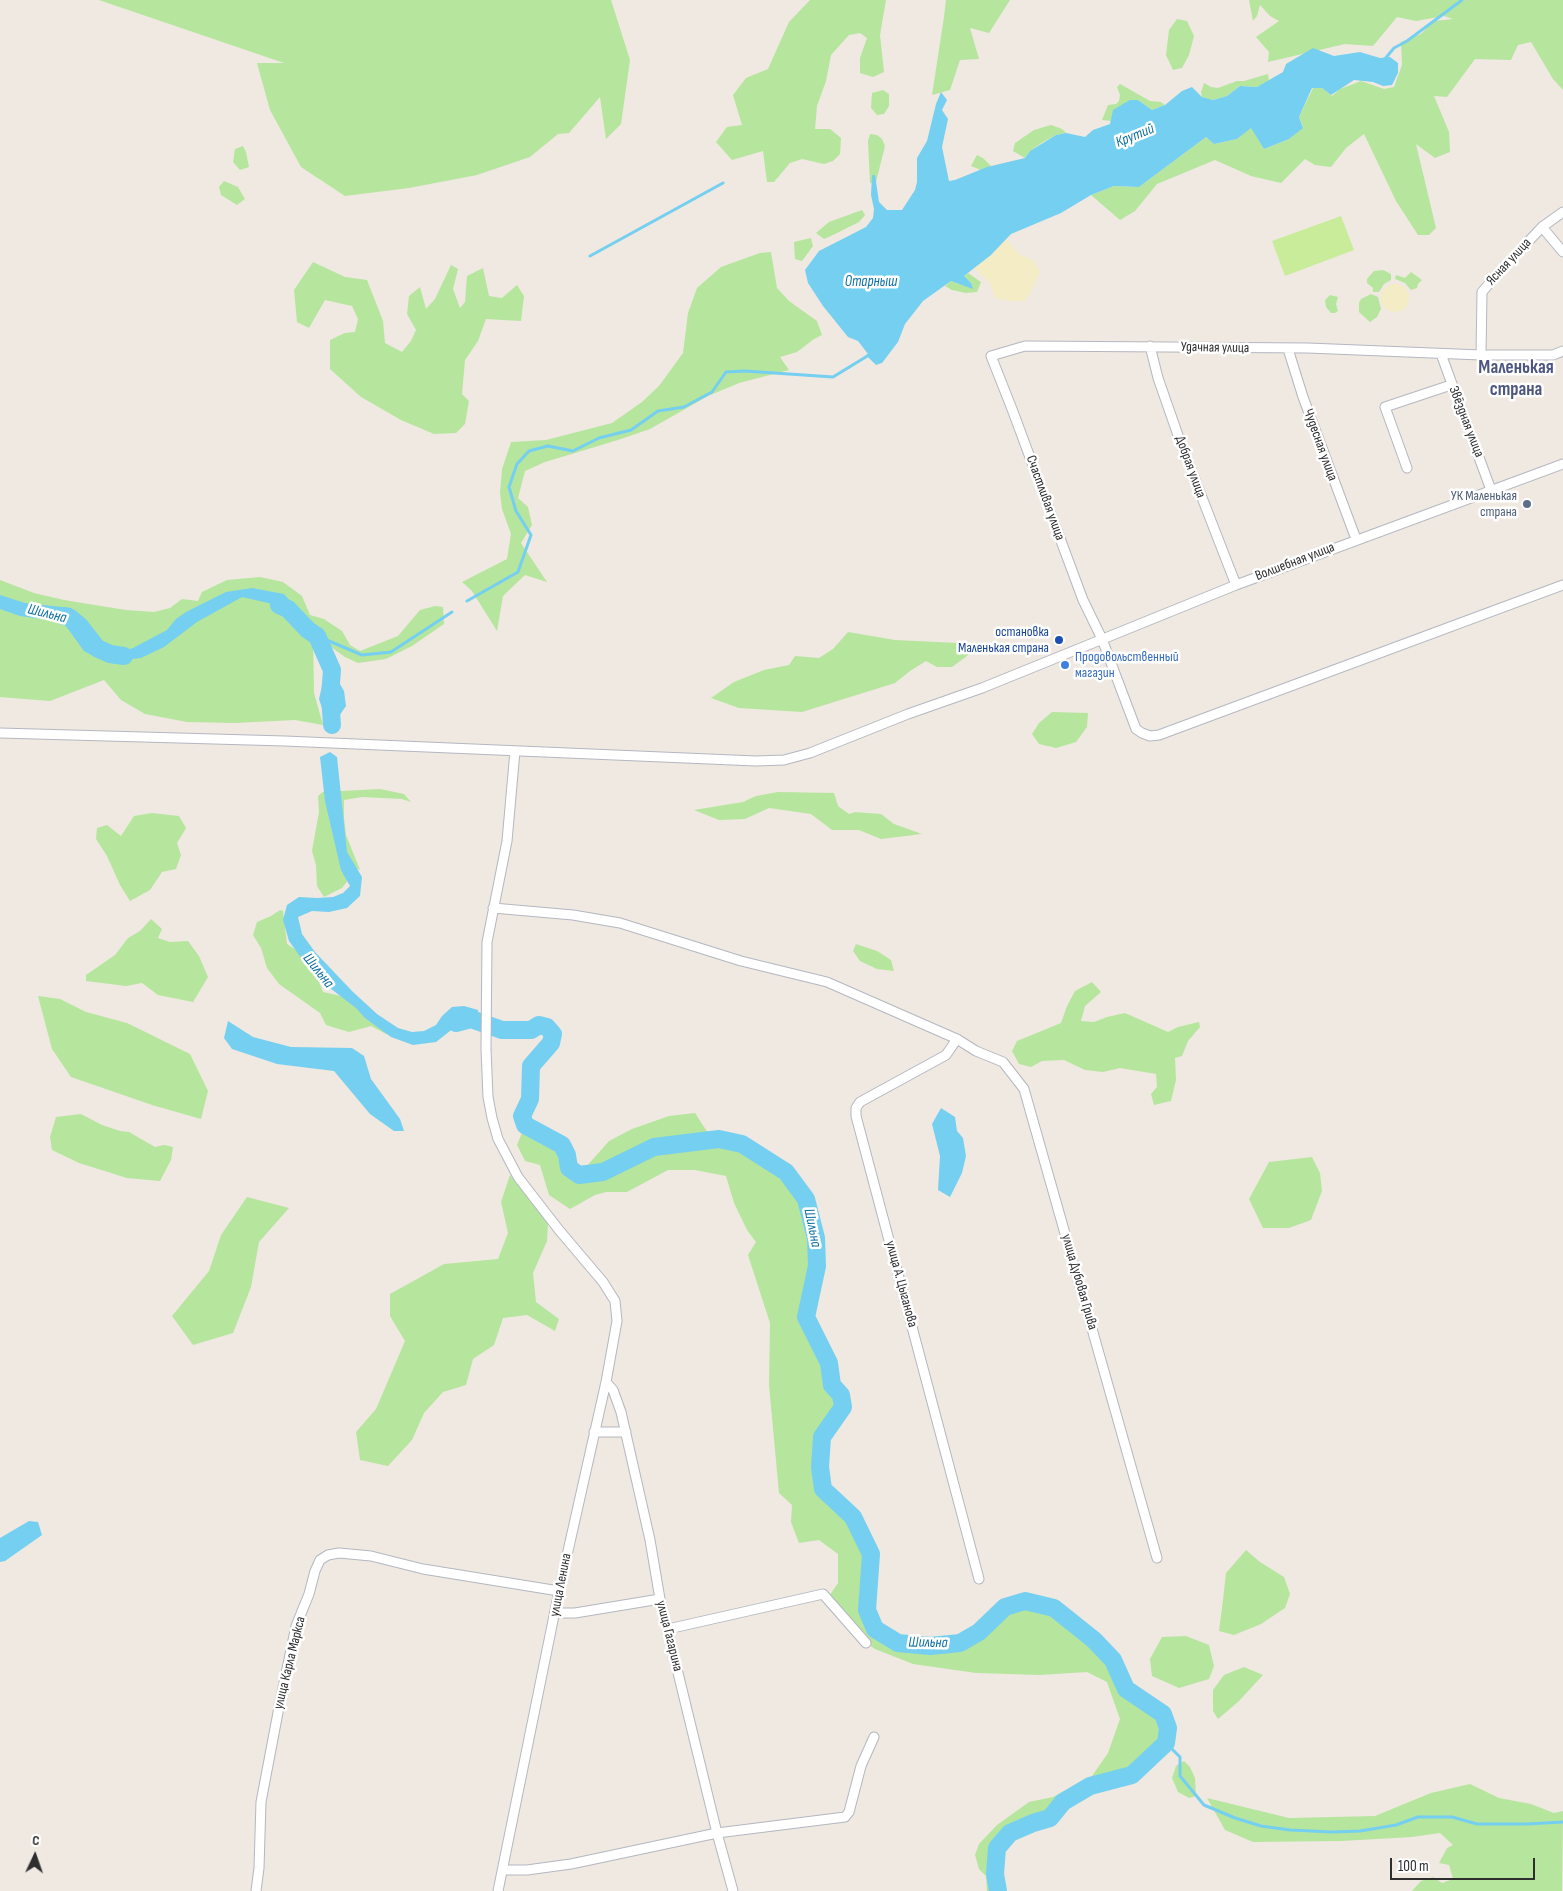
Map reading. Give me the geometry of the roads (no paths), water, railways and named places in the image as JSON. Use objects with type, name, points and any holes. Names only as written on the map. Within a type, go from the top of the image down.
[{"type":"street","name":"Ясная улица","points":[[1481,355],[1482,292],[1494,276],[1542,227],[1563,212]]},
{"type":"street","points":[[1542,227],[1563,252]]},
{"type":"street","name":"Удачная улица","points":[[991,356],[1025,346],[1308,348],[1481,355],[1553,355],[1563,351]]},
{"type":"street","name":"Добрая улица","points":[[1150,346],[1158,378],[1180,441],[1236,585]]},
{"type":"street","name":"Чудесная улица","points":[[1288,349],[1306,406],[1356,539]]},
{"type":"street","name":"Звёздная улица","points":[[1441,354],[1490,490]]},
{"type":"street","name":"Счастливая улица","points":[[991,356],[1083,600],[1102,639],[1136,729],[1142,733],[1150,736],[1159,735],[1563,586]]},
{"type":"street","points":[[1407,468],[1385,407],[1451,385]]},
{"type":"street","name":"Волшебная улица","points":[[0,732],[285,741],[756,761],[784,760],[810,753],[908,714],[982,688],[1236,585],[1356,539],[1563,464]]},
{"type":"street","name":"улица Ленина","points":[[498,1891],[559,1591],[606,1382],[617,1321],[615,1301],[603,1282],[518,1177],[507,1158],[498,1139],[488,1097],[486,997],[488,942],[507,841],[515,751]]},
{"type":"street","name":"улица Дубовая Грива","points":[[493,908],[573,915],[620,923],[742,961],[827,982],[957,1039],[976,1051],[1003,1062],[1024,1089],[1157,1558]]},
{"type":"street","name":"улица А. Цыганова","points":[[957,1039],[946,1055],[860,1102],[856,1108],[856,1116],[979,1579]]},
{"type":"street","name":"улица Гагарина","points":[[606,1382],[616,1396],[626,1432],[650,1540],[660,1599],[733,1891]]},
{"type":"street","points":[[594,1432],[626,1432]]},
{"type":"street","name":"улица Карла Маркса","points":[[256,1891],[259,1868],[261,1802],[280,1702],[296,1626],[320,1560],[328,1555],[339,1554],[371,1556],[423,1569],[559,1591]]},
{"type":"street","points":[[668,1629],[823,1594],[866,1643]]},
{"type":"street","points":[[556,1613],[575,1613],[660,1599]]},
{"type":"street","points":[[503,1870],[527,1870],[571,1864],[717,1833],[845,1817],[850,1812],[861,1766],[874,1737]]},
{"type":"water","name":"Отарныш","points":[[1313,48],[1334,56],[1360,52],[1380,58],[1390,57],[1398,63],[1398,73],[1392,85],[1383,86],[1373,82],[1354,80],[1331,95],[1322,88],[1312,88],[1299,117],[1303,128],[1289,139],[1264,149],[1251,128],[1237,139],[1214,144],[1206,137],[1139,187],[1114,186],[1091,195],[1061,213],[1011,234],[991,255],[964,276],[971,283],[973,289],[951,281],[923,301],[905,324],[898,342],[882,363],[876,365],[866,355],[868,354],[858,341],[848,337],[823,306],[808,283],[805,270],[819,251],[866,227],[873,218],[872,175],[875,175],[879,202],[887,210],[902,210],[915,190],[917,158],[927,141],[936,104],[941,92],[947,100],[942,110],[948,119],[942,147],[949,181],[987,167],[1025,158],[1030,151],[1056,135],[1066,133],[1085,137],[1093,130],[1110,124],[1113,110],[1130,100],[1138,100],[1152,110],[1165,105],[1182,91],[1192,87],[1202,97],[1213,100],[1227,96],[1240,86],[1257,87],[1283,72],[1286,64]]},
{"type":"water","points":[[252,588],[284,594],[300,612],[295,622],[277,605],[242,597],[197,622],[164,647],[141,658],[115,661],[99,659],[84,651],[63,622],[20,616],[0,609],[0,595],[25,603],[71,608],[79,615],[85,638],[91,647],[113,655],[133,648],[167,630],[176,619],[186,612],[226,592]]},
{"type":"water","points":[[332,670],[344,691],[346,706],[337,719],[325,717],[319,699],[322,686]]},
{"type":"water","points":[[330,752],[337,757],[347,852],[362,877],[360,896],[347,908],[329,912],[312,911],[298,917],[302,934],[315,952],[352,991],[377,1014],[398,1028],[412,1032],[424,1031],[436,1025],[452,1007],[464,1006],[478,1010],[479,1024],[464,1020],[436,1042],[413,1045],[391,1037],[326,985],[307,966],[289,941],[283,920],[287,905],[299,897],[333,897],[343,893],[350,886],[341,870],[325,801],[320,757]]},
{"type":"water","points":[[228,1021],[253,1037],[291,1047],[352,1048],[364,1056],[371,1079],[400,1119],[404,1131],[394,1131],[370,1114],[334,1071],[277,1064],[232,1049],[224,1038]]},
{"type":"water","points":[[941,1108],[955,1117],[957,1131],[963,1138],[966,1156],[962,1173],[950,1197],[938,1190],[940,1156],[932,1124]]},
{"type":"water","points":[[29,1521],[38,1522],[42,1535],[5,1561],[0,1562],[0,1538]]},
{"type":"waterway","name":"Крутий","points":[[1384,60],[1394,48],[1407,41],[1462,0]]},
{"type":"waterway","points":[[590,256],[723,183]]},
{"type":"waterway","points":[[467,601],[518,572],[531,535],[516,511],[509,487],[517,464],[529,451],[548,446],[573,451],[599,438],[631,430],[658,411],[684,407],[712,392],[726,372],[745,371],[833,377],[869,355]]},
{"type":"waterway","name":"Шильна","points":[[279,605],[288,609],[308,630],[317,636],[332,670],[330,696],[332,725]]},
{"type":"waterway","points":[[317,636],[362,655],[391,652],[452,612]]},
{"type":"waterway","name":"Шильна","points":[[64,616],[69,617],[80,626],[97,648],[110,654],[124,656]]},
{"type":"waterway","name":"Шильна","points":[[456,1023],[471,1019],[502,1030],[531,1030],[539,1025],[547,1027],[553,1034],[551,1043],[531,1066],[530,1099],[522,1116],[525,1125],[562,1145],[567,1155],[569,1168],[579,1175],[603,1172],[654,1147],[719,1139],[742,1144],[786,1172],[806,1199],[816,1238],[817,1266],[806,1317],[829,1363],[832,1385],[841,1395],[843,1407],[822,1437],[820,1467],[823,1489],[853,1517],[871,1554],[867,1610],[875,1629],[898,1643],[930,1646],[960,1643],[979,1632],[1005,1607],[1025,1601],[1054,1608],[1094,1640],[1113,1660],[1126,1689],[1163,1714],[1168,1728],[1166,1743],[1132,1775],[1090,1786],[1063,1802],[1050,1818],[1010,1833],[997,1848],[995,1874],[998,1891]]},
{"type":"waterway","points":[[1166,1743],[1180,1757],[1180,1776],[1204,1805],[1261,1826],[1290,1830],[1332,1832],[1360,1831],[1396,1825],[1418,1817],[1452,1817],[1477,1824],[1563,1822]]},
{"type":"place","name":"УК Маленькая страна","points":[[1527,504]]},
{"type":"place","name":"остановка Маленькая страна","points":[[1059,640]]},
{"type":"place","name":"Продовольственный магазин","points":[[1065,665]]},
{"type":"district","name":"Маленькая страна","points":[[1516,379]]}]
